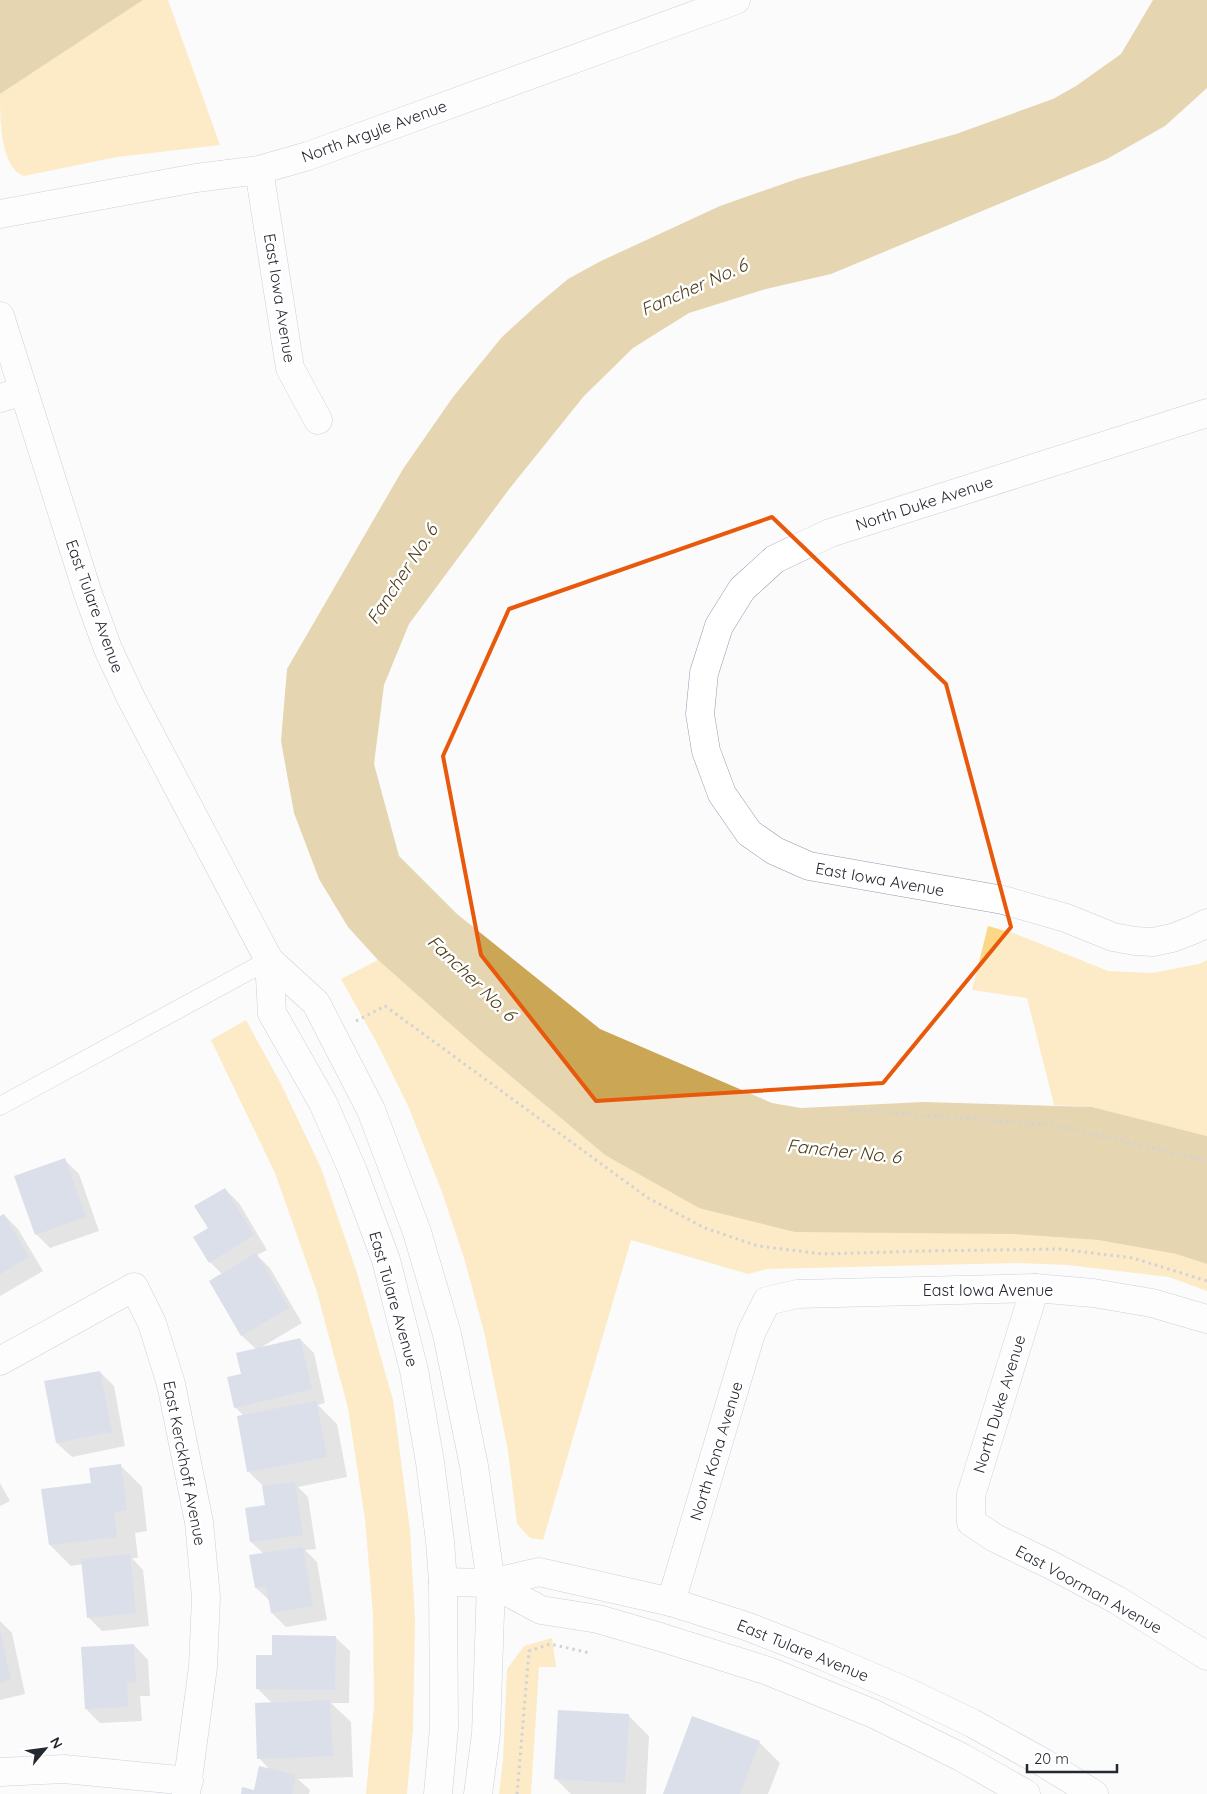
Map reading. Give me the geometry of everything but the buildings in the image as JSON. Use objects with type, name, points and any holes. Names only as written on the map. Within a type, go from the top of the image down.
[{"type":"street","name":"North Argyle Avenue","points":[[0,214],[166,183],[260,170],[308,156],[736,0]]},
{"type":"street","name":"East Iowa Avenue","points":[[260,170],[290,368],[318,420]]},
{"type":"street","name":"East Tulare Avenue","points":[[0,316],[12,394],[108,649],[132,700],[269,960],[316,1003],[371,1110],[417,1232],[447,1334],[474,1466],[491,1582]]},
{"type":"street","name":"North Duke Avenue","points":[[704,673],[718,626],[742,589],[775,559],[830,533],[1207,413]]},
{"type":"street","name":"East Iowa Avenue","points":[[704,673],[700,714],[706,751],[722,794],[749,832],[775,851],[809,866],[1003,900],[1066,918],[1114,937],[1135,942],[1154,942],[1172,938],[1207,923]]},
{"type":"street","name":"East Tulare Avenue","points":[[269,960],[272,1013],[323,1103],[353,1171],[386,1260],[414,1370],[430,1462],[443,1582],[491,1582],[539,1572],[671,1602],[746,1626],[905,1691],[972,1723],[1044,1763],[1094,1794]]},
{"type":"street","name":"East Kerckhoff Avenue","points":[[0,1361],[134,1287],[152,1324],[171,1384],[199,1522],[206,1597],[204,1667],[187,1787]]},
{"type":"street","name":"East Iowa Avenue","points":[[767,1301],[797,1294],[1035,1288],[1093,1293],[1152,1303],[1207,1319]]},
{"type":"street","name":"North Duke Avenue","points":[[971,1522],[970,1495],[1035,1288]]},
{"type":"street","name":"North Kona Avenue","points":[[671,1602],[751,1333],[767,1301]]},
{"type":"street","name":"East Voorman Avenue","points":[[971,1522],[995,1538],[1117,1600],[1207,1656]]},
{"type":"street","points":[[438,1794],[444,1728],[443,1582]]},
{"type":"street","name":"East Tulare Avenue","points":[[491,1582],[541,1610],[598,1619],[660,1636],[768,1671],[874,1714],[961,1757],[1026,1794]]},
{"type":"street","points":[[478,1794],[486,1734],[491,1582]]},
{"type":"street","points":[[0,1772],[64,1769],[187,1787]]},
{"type":"lane","points":[[0,1106],[269,960]]},
{"type":"path","points":[[355,1021],[385,1006],[648,1198],[705,1228],[758,1246],[823,1254],[1060,1249],[1133,1258],[1207,1281]]},
{"type":"path","points":[[850,1110],[1055,1125],[1207,1160]]},
{"type":"path","points":[[517,1794],[529,1651],[550,1644],[590,1653]]},
{"type":"highlighted area","points":[[772,517],[946,684],[1011,927],[883,1083],[596,1101],[481,955],[443,756],[509,609]]},
{"type":"shaded area","points":[[143,0],[168,0],[220,145],[117,157],[24,176],[16,171],[10,163],[3,141],[0,94]]},
{"type":"shaded area","points":[[988,926],[1016,934],[1108,971],[1152,973],[1199,964],[1207,960],[1207,1136],[1092,1107],[1054,1105],[1027,998],[972,990]]},
{"type":"shaded area","points":[[378,960],[483,1053],[605,1155],[1012,1234],[1098,1240],[1176,1254],[1207,1264],[1207,1291],[1169,1277],[1067,1265],[1017,1263],[767,1269],[748,1274],[631,1240],[543,1540],[530,1538],[517,1524],[508,1451],[484,1332],[465,1261],[442,1192],[409,1108],[378,1045],[341,979]]},
{"type":"shaded area","points":[[246,1020],[281,1084],[321,1168],[357,1273],[393,1400],[410,1530],[415,1621],[413,1728],[407,1794],[366,1794],[374,1706],[373,1615],[365,1519],[348,1408],[317,1292],[275,1173],[211,1040]]},
{"type":"shaded area","points":[[552,1638],[556,1667],[539,1667],[531,1794],[499,1794],[503,1760],[507,1669],[524,1646]]},
{"type":"water","points":[[0,0],[143,0],[0,94]]},
{"type":"water","name":"Fancher No. 6","points":[[1153,0],[1207,0],[1207,88],[1165,126],[1107,159],[831,274],[766,289],[689,313],[633,348],[584,396],[510,488],[409,624],[384,685],[374,764],[399,856],[457,914],[600,1029],[772,1103],[801,1108],[923,1102],[1092,1107],[1207,1136],[1207,1264],[1176,1254],[1098,1240],[1012,1234],[795,1232],[699,1208],[605,1155],[483,1053],[378,960],[348,927],[319,879],[294,813],[281,741],[287,669],[403,469],[453,397],[502,337],[568,279],[601,261],[720,206],[797,179],[956,134],[1053,99],[1076,86],[1121,54]]}]
